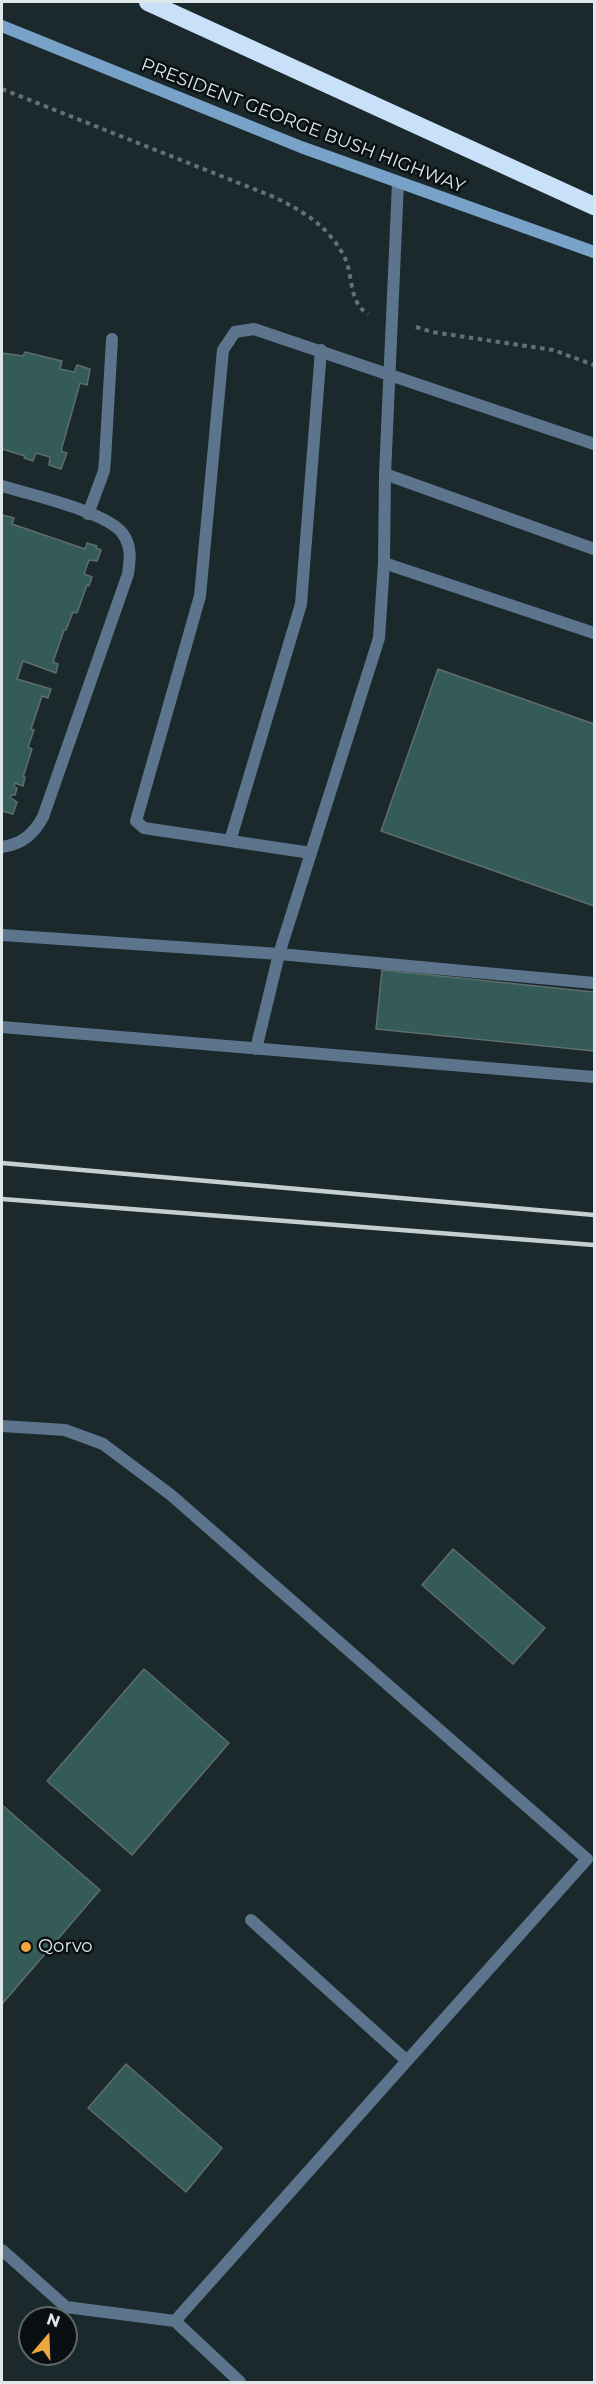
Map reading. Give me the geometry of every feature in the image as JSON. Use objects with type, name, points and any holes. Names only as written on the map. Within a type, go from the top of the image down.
[{"type":"highway","points":[[148,2],[594,206]]},
{"type":"main road","name":"PRESIDENT GEORGE BUSH HIGHWAY","points":[[2,26],[206,109],[398,183],[594,252]]},
{"type":"lane","points":[[256,1049],[279,954],[379,638],[384,563],[385,474],[398,183]]},
{"type":"lane","points":[[311,853],[144,828],[136,821],[200,596],[223,350],[235,332],[254,328],[594,444]]},
{"type":"lane","points":[[88,514],[104,471],[112,339]]},
{"type":"lane","points":[[230,841],[301,604],[321,350]]},
{"type":"lane","points":[[385,474],[594,549]]},
{"type":"lane","points":[[2,486],[64,504],[109,522],[122,532],[129,544],[131,557],[128,574],[43,817],[37,829],[26,839],[2,848]]},
{"type":"lane","points":[[384,563],[594,633]]},
{"type":"lane","points":[[2,935],[279,954],[594,983]]},
{"type":"lane","points":[[2,1027],[594,1077]]},
{"type":"lane","points":[[2,1426],[65,1430],[103,1444],[171,1495],[591,1855],[175,2321]]},
{"type":"lane","points":[[251,1920],[406,2060]]},
{"type":"lane","points":[[2,2250],[66,2307],[175,2321],[240,2382]]},
{"type":"path","points":[[2,89],[274,197],[301,210],[326,230],[344,256],[352,276],[354,297],[359,308],[370,314],[432,332],[553,350],[594,365]]},
{"type":"building","points":[[25,352],[62,361],[60,369],[74,372],[77,365],[90,369],[87,385],[80,383],[61,451],[67,453],[61,469],[49,465],[50,457],[36,453],[33,461],[2,449],[2,353],[23,356]]},
{"type":"building","points":[[2,515],[14,518],[12,524],[85,549],[87,543],[101,550],[97,561],[89,560],[84,574],[92,577],[77,613],[73,612],[64,630],[53,662],[58,664],[56,673],[23,661],[17,679],[51,689],[48,698],[42,696],[31,729],[34,730],[28,747],[32,749],[23,777],[25,777],[23,786],[15,783],[14,786],[17,788],[15,795],[10,797],[17,802],[13,814],[2,811]]},
{"type":"building","points":[[438,669],[594,724],[594,906],[381,831]]},
{"type":"building","points":[[382,970],[594,992],[594,1051],[376,1029]]},
{"type":"building","points":[[453,1549],[545,1628],[513,1664],[422,1585]]},
{"type":"building","points":[[144,1669],[229,1743],[132,1855],[47,1781]]},
{"type":"building","name":"Qorvo","points":[[2,1805],[100,1890],[2,2004]]},
{"type":"building","points":[[126,2064],[222,2148],[186,2192],[88,2108]]},
{"type":"railway","points":[[2,1163],[594,1215]]},
{"type":"railway","points":[[2,1199],[594,1245]]},
{"type":"place","name":"Qorvo","points":[[26,1947]]}]
